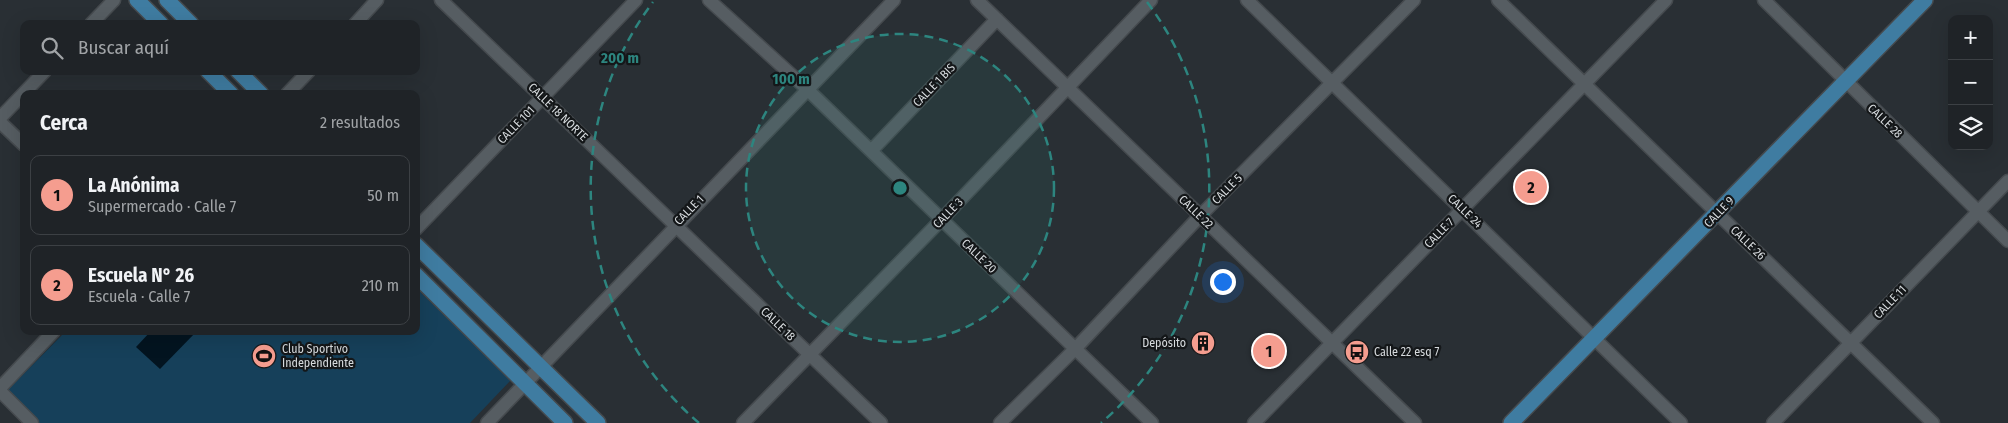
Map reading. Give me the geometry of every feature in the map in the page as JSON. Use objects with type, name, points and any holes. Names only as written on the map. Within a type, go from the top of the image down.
[{"type":"main road","points":[[137,0],[157,20]]},
{"type":"main road","points":[[167,0],[187,20]]},
{"type":"main road","name":"CALLE 9","points":[[1511,423],[1594,337],[1718,214],[1925,0]]},
{"type":"main road","points":[[212,75],[227,90]]},
{"type":"main road","points":[[242,75],[257,90]]},
{"type":"main road","points":[[420,249],[598,423]]},
{"type":"main road","points":[[420,279],[565,423]]},
{"type":"street","points":[[95,20],[114,0]]},
{"type":"street","points":[[358,20],[378,0]]},
{"type":"street","name":"CALLE 18 NORTE","points":[[440,0],[675,225]]},
{"type":"street","name":"CALLE 101","points":[[420,225],[636,0]]},
{"type":"street","name":"CALLE 20","points":[[709,0],[807,89],[1152,423]]},
{"type":"street","name":"CALLE 1","points":[[487,423],[675,225],[894,0]]},
{"type":"street","name":"CALLE 22","points":[[977,0],[1415,423]]},
{"type":"street","name":"CALLE 3","points":[[743,423],[942,219],[1151,0]]},
{"type":"street","name":"CALLE 24","points":[[1247,0],[1681,423]]},
{"type":"street","name":"CALLE 5","points":[[1000,423],[1075,349],[1200,216],[1414,0]]},
{"type":"street","name":"CALLE 26","points":[[1498,0],[1934,423]]},
{"type":"street","name":"CALLE 7","points":[[1254,423],[1666,0]]},
{"type":"street","name":"CALLE 28","points":[[1764,0],[2008,241]]},
{"type":"street","name":"CALLE 1 BIS","points":[[871,151],[997,19]]},
{"type":"street","points":[[27,90],[41,75]]},
{"type":"street","points":[[291,90],[305,75]]},
{"type":"street","points":[[0,118],[20,97]]},
{"type":"street","points":[[0,122],[20,141]]},
{"type":"street","name":"CALLE 11","points":[[1773,423],[2008,181]]},
{"type":"street","name":"CALLE 18","points":[[675,225],[881,423]]},
{"type":"street","points":[[32,423],[0,389],[50,335]]},
{"type":"shaded area","name":"Club Sportivo Independiente","points":[[420,292],[511,380],[470,423],[36,423],[5,393],[62,335],[420,335]]},
{"type":"shaded area","points":[[147,335],[193,335],[160,369],[136,347]]},
{"type":"place","name":"Escuela N° 26","points":[[1531,187]]},
{"type":"place","name":"Depósito","points":[[1203,343]]},
{"type":"place","name":"La Anónima","points":[[1269,351]]},
{"type":"place","name":"Calle 22 esq 7","points":[[1357,352]]},
{"type":"place","name":"Club Sportivo Independiente","points":[[264,356]]}]
